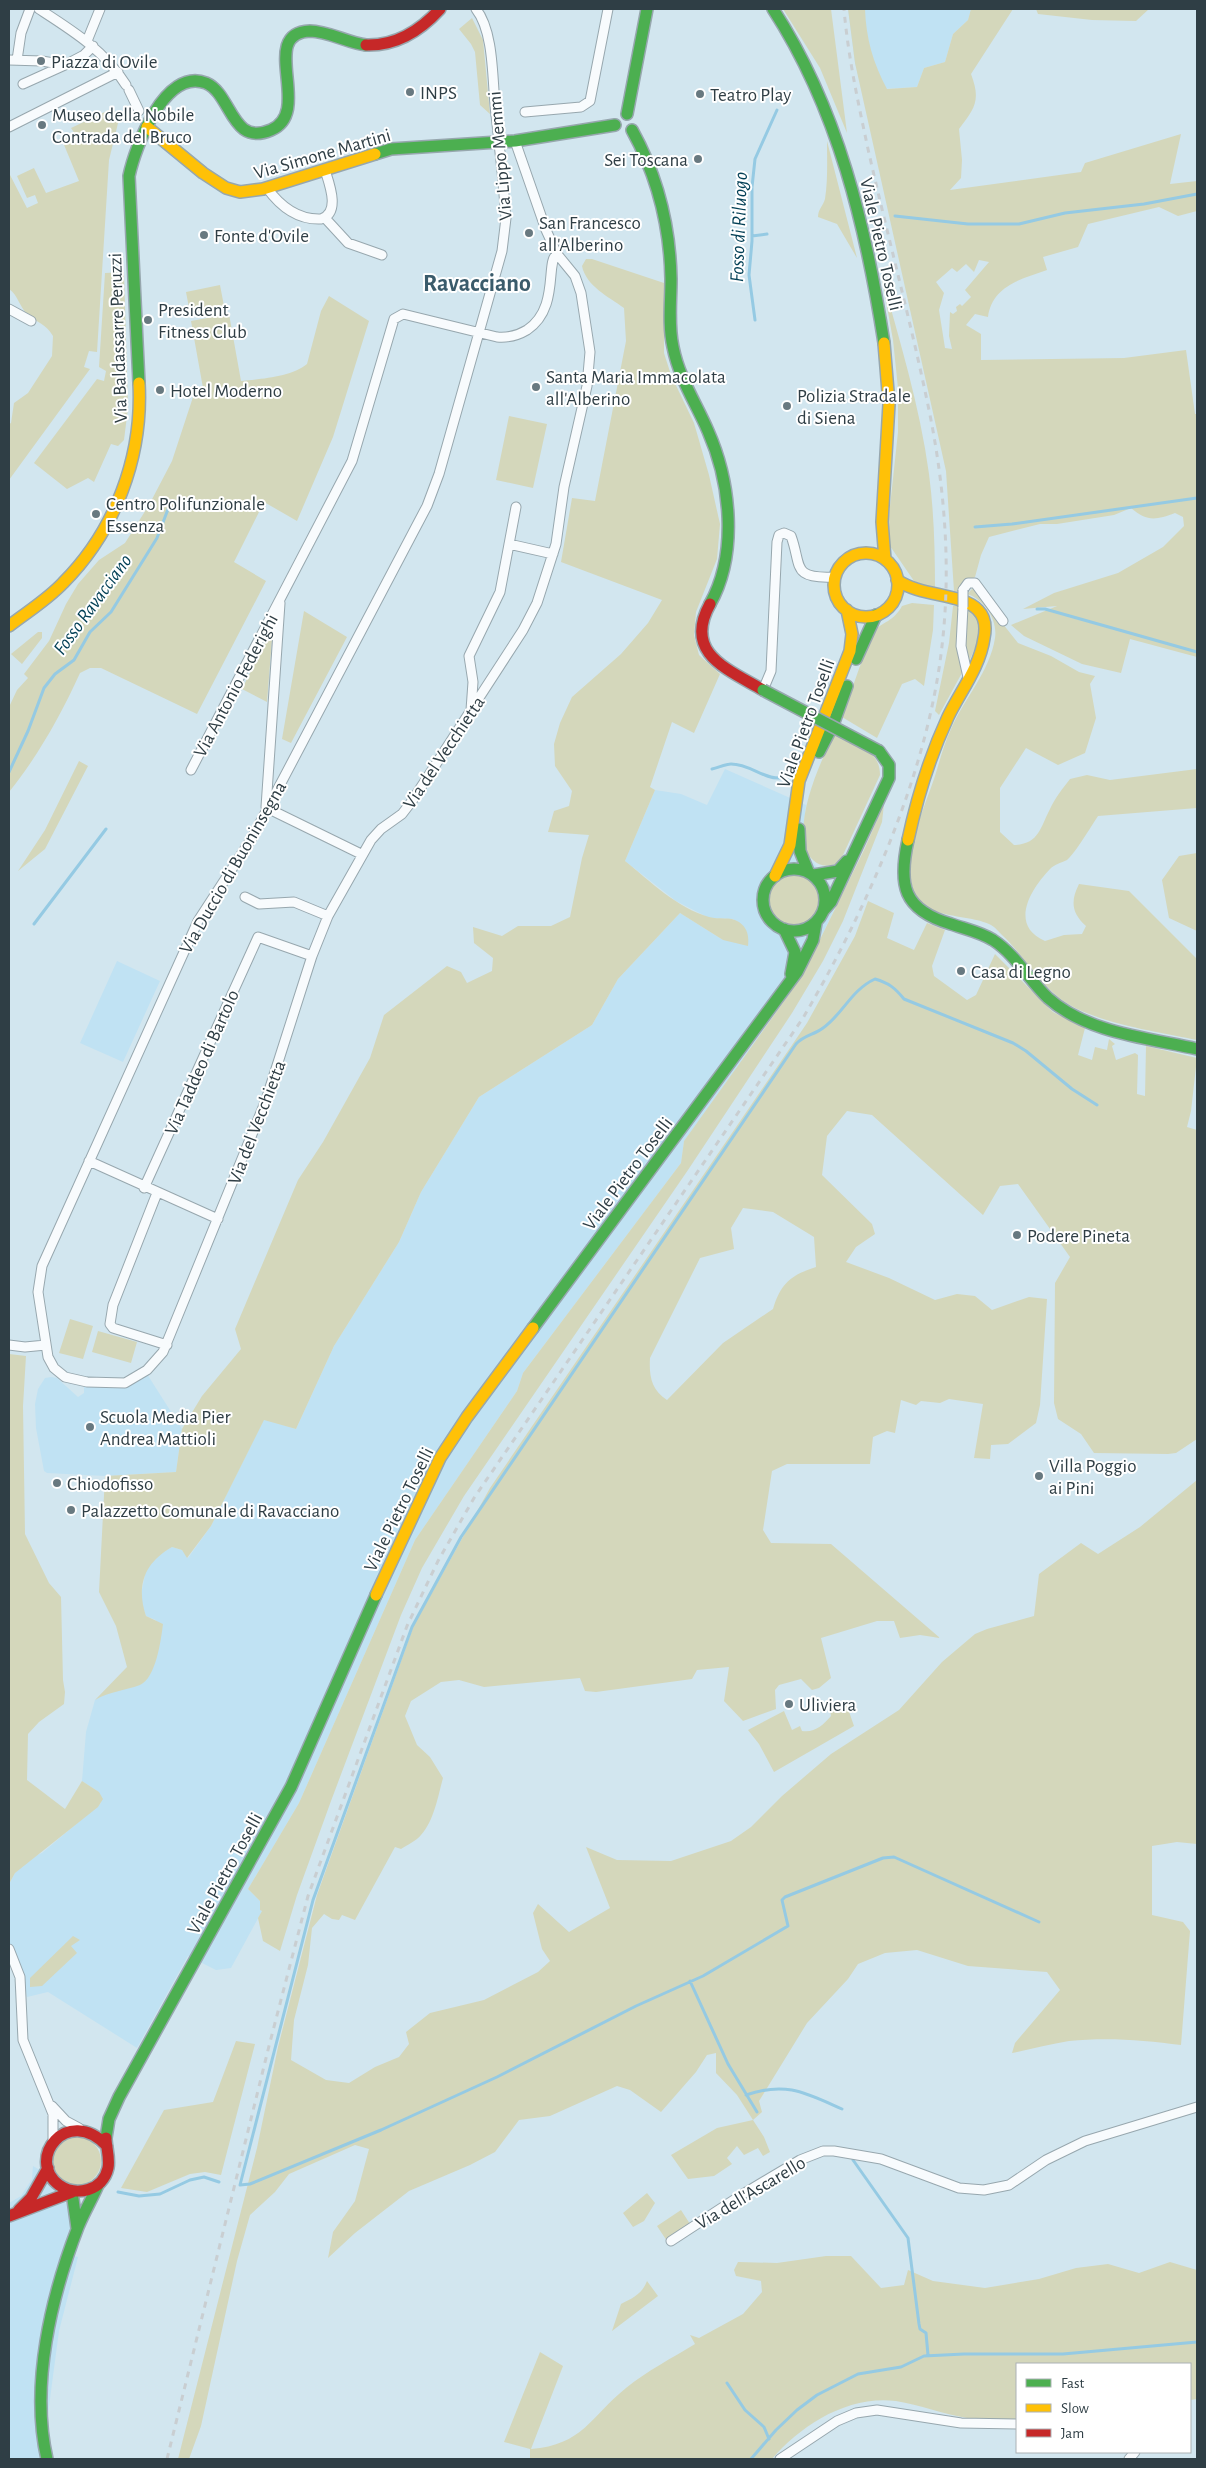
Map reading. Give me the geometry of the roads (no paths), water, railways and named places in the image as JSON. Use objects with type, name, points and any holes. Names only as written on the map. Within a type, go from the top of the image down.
[{"type":"main road","name":"Via Baldassarre Peruzzi","points":[[9,626],[59,587],[96,542],[115,508],[132,463],[138,434],[140,400],[129,176],[133,154],[159,106],[172,90],[184,84],[201,82],[209,85],[218,94],[233,118],[244,130],[254,133],[268,131],[281,123],[289,110],[290,100],[285,49],[291,38],[303,32],[311,31],[364,45],[385,44],[412,33],[440,9]]},
{"type":"main road","points":[[626,114],[647,9]]},
{"type":"main road","name":"Viale Pietro Toselli","points":[[773,9],[806,62],[831,117],[844,160],[875,290],[883,334],[889,388],[889,432],[880,534],[885,559],[894,570],[897,580]]},
{"type":"main road","points":[[615,125],[618,117],[626,114]]},
{"type":"main road","points":[[626,114],[634,119],[635,125],[632,130],[653,170],[669,234],[674,356],[715,451],[726,506],[726,565],[718,591],[703,619],[701,638],[706,650],[717,660],[763,690],[879,751],[887,760],[890,775],[832,902],[824,910]]},
{"type":"main road","name":"Via Simone Martini","points":[[147,127],[226,188],[246,192],[267,188],[391,149],[515,141],[615,125],[618,131],[624,134],[632,130]]},
{"type":"main road","name":"Viale Pietro Toselli","points":[[787,985],[795,956],[793,945],[784,930],[774,925],[764,908],[764,891],[790,845],[799,781],[848,657],[852,634],[847,610],[836,594],[834,577],[844,561],[858,554],[871,538],[883,503]]},
{"type":"main road","points":[[858,554],[873,554],[885,559]]},
{"type":"main road","points":[[923,593],[894,600],[897,580],[923,593],[967,602],[975,606],[983,616],[986,626],[986,638],[941,733],[908,838],[903,877],[909,898],[926,914],[973,930],[994,940],[1019,964],[1048,998],[1068,1013],[1121,1031],[1197,1049]]},
{"type":"main road","name":"Viale Pietro Toselli","points":[[77,2229],[110,2163],[106,2146],[108,2124],[119,2097],[291,1787],[413,1512],[440,1458],[467,1417],[803,963],[813,940],[816,923],[824,910],[824,892],[811,873],[799,842],[800,814],[806,785],[833,725],[862,642],[876,615],[886,610],[894,600]]},
{"type":"main road","points":[[847,610],[863,616],[876,615]]},
{"type":"main road","points":[[774,876],[790,869],[811,873],[841,869],[856,846]]},
{"type":"main road","points":[[784,930],[801,931],[816,923]]},
{"type":"main road","name":"Viale Pietro Toselli","points":[[53,2142],[63,2133],[82,2129],[100,2120],[119,2097]]},
{"type":"main road","points":[[82,2129],[97,2135],[106,2146]]},
{"type":"main road","points":[[13,2214],[31,2198],[48,2168],[48,2153],[53,2142]]},
{"type":"main road","points":[[48,2168],[58,2184],[72,2192]]},
{"type":"main road","points":[[13,2214],[72,2192],[88,2190],[98,2185]]},
{"type":"main road","points":[[47,2459],[39,2428],[41,2388],[52,2326],[77,2229],[72,2192]]},
{"type":"street","points":[[30,9],[13,60],[65,65]]},
{"type":"street","points":[[39,9],[90,43],[118,72],[147,127]]},
{"type":"street","points":[[24,84],[84,54],[90,43],[100,9]]},
{"type":"street","name":"Via Lippo Memmi","points":[[476,9],[482,18],[487,33],[502,171],[505,231],[498,267],[480,332]]},
{"type":"street","points":[[525,112],[581,107],[590,101],[608,9]]},
{"type":"street","points":[[9,127],[118,72]]},
{"type":"street","name":"Via del Vecchietta","points":[[167,1345],[266,1100],[312,956],[328,916],[361,854],[381,829],[407,808],[472,711],[532,615],[554,554],[564,487],[585,398],[589,368],[586,320],[581,293],[575,276],[557,254],[543,222],[515,141]]},
{"type":"street","points":[[325,170],[332,198],[330,210],[325,218]]},
{"type":"street","points":[[267,188],[285,209],[313,219],[325,218]]},
{"type":"street","points":[[325,218],[346,242],[382,255]]},
{"type":"street","points":[[480,332],[506,338],[532,326],[546,307],[552,259],[557,254]]},
{"type":"street","points":[[551,278],[562,272],[575,276]]},
{"type":"street","points":[[9,309],[31,321]]},
{"type":"street","name":"Via Antonio Federighi","points":[[191,770],[352,461],[395,316],[403,314],[480,332]]},
{"type":"street","name":"Via Duccio di Buoninsegna","points":[[167,1345],[160,1358],[147,1370],[129,1382],[117,1384],[87,1382],[65,1377],[51,1364],[46,1345],[38,1292],[39,1276],[198,921],[252,838],[266,808],[427,506],[440,474],[480,332]]},
{"type":"street","points":[[472,711],[473,682],[469,656],[500,592],[516,507]]},
{"type":"street","points":[[763,690],[771,671],[776,542],[779,535],[784,533],[790,535],[797,564],[804,573],[822,577],[834,577]]},
{"type":"street","points":[[509,544],[554,554]]},
{"type":"street","points":[[968,677],[961,646],[963,590],[968,583],[975,583],[1003,620]]},
{"type":"street","points":[[280,600],[266,808],[361,854]]},
{"type":"street","points":[[245,897],[259,904],[294,902],[328,916]]},
{"type":"street","name":"Via Taddeo di Bartolo","points":[[144,1188],[258,937],[312,956]]},
{"type":"street","points":[[89,1161],[144,1188],[218,1219]]},
{"type":"street","points":[[157,1193],[113,1305],[110,1324],[112,1328],[167,1345]]},
{"type":"street","points":[[9,1345],[25,1347],[46,1345]]},
{"type":"street","points":[[9,1949],[20,1976],[23,2040],[49,2102],[54,2123],[53,2142]]},
{"type":"street","points":[[49,2102],[62,2118],[82,2129]]},
{"type":"street","name":"Via dell'Ascarello","points":[[671,2241],[751,2189],[800,2160],[823,2151],[834,2151],[881,2159],[965,2190],[991,2190],[1009,2185],[1046,2160],[1084,2141],[1197,2106]]},
{"type":"street","points":[[780,2459],[836,2421],[856,2413],[877,2410],[960,2423],[1016,2424]]},
{"type":"waterway","name":"Fosso di Riluogo","points":[[755,320],[749,275],[752,241],[752,187],[755,159],[777,110]]},
{"type":"waterway","points":[[895,216],[968,224],[1019,224],[1065,213],[1144,204],[1197,194]]},
{"type":"waterway","points":[[752,236],[767,234]]},
{"type":"waterway","points":[[975,527],[1012,524],[1197,498]]},
{"type":"waterway","name":"Fosso Ravacciano","points":[[9,772],[28,731],[44,688],[55,674],[74,660],[90,632],[111,612],[157,538],[170,504]]},
{"type":"waterway","points":[[1037,609],[1045,609],[1197,652]]},
{"type":"waterway","points":[[712,769],[729,764],[738,765],[774,778],[780,778]]},
{"type":"waterway","points":[[34,924],[106,829]]},
{"type":"waterway","points":[[1039,1922],[894,1857],[883,1858],[785,1897],[782,1900],[788,1926],[703,1976],[636,2006],[497,2077],[381,2130],[250,2184],[240,2185],[313,1900],[412,1627],[461,1537],[796,1044],[830,1022],[860,989],[875,979],[891,986],[904,999],[1013,1043],[1026,1051],[1072,1089],[1097,1105]]},
{"type":"waterway","points":[[690,1981],[728,2064],[757,2112]]},
{"type":"waterway","points":[[746,2095],[760,2091],[784,2089],[806,2094],[842,2109]]},
{"type":"waterway","points":[[853,2160],[908,2238],[919,2324],[920,2329],[926,2333],[928,2355]]},
{"type":"waterway","points":[[118,2192],[139,2196],[160,2194],[190,2180],[204,2177],[219,2182]]},
{"type":"waterway","points":[[751,2459],[776,2430],[797,2410],[817,2395],[858,2374],[901,2367],[924,2356],[1063,2354],[1197,2342]]},
{"type":"waterway","points":[[727,2383],[745,2410],[764,2427],[769,2439]]},
{"type":"railway","points":[[167,2459],[308,1896],[407,1626],[438,1561],[474,1498],[803,1018],[850,932],[871,886],[909,790],[923,742],[935,694],[945,617],[946,559],[943,501],[930,415],[916,348],[864,131],[851,62],[844,9]]},
{"type":"place","name":"Piazza di Ovile","points":[[41,61]]},
{"type":"place","name":"INPS","points":[[410,92]]},
{"type":"place","name":"Teatro Play","points":[[700,94]]},
{"type":"place","name":"Museo della Nobile Contrada del Bruco","points":[[42,125]]},
{"type":"place","name":"Sei Toscana","points":[[698,159]]},
{"type":"place","name":"San Francesco all'Alberino","points":[[529,233]]},
{"type":"place","name":"Fonte d'Ovile","points":[[204,235]]},
{"type":"place","name":"President Fitness Club","points":[[148,320]]},
{"type":"place","name":"Santa Maria Immacolata all'Alberino","points":[[536,387]]},
{"type":"place","name":"Hotel Moderno","points":[[160,390]]},
{"type":"place","name":"Polizia Stradale di Siena","points":[[787,406]]},
{"type":"place","name":"Centro Polifunzionale Essenza","points":[[96,514]]},
{"type":"place","name":"Casa di Legno","points":[[961,971]]},
{"type":"place","name":"Podere Pineta","points":[[1017,1235]]},
{"type":"place","name":"Scuola Media Pier Andrea Mattioli","points":[[90,1427]]},
{"type":"place","name":"Villa Poggio ai Pini","points":[[1039,1476]]},
{"type":"place","name":"Chiodofisso","points":[[57,1483]]},
{"type":"place","name":"Palazzetto Comunale di Ravacciano","points":[[71,1510]]},
{"type":"place","name":"Uliviera","points":[[789,1704]]},
{"type":"district","name":"Ravacciano","points":[[477,283]]}]
